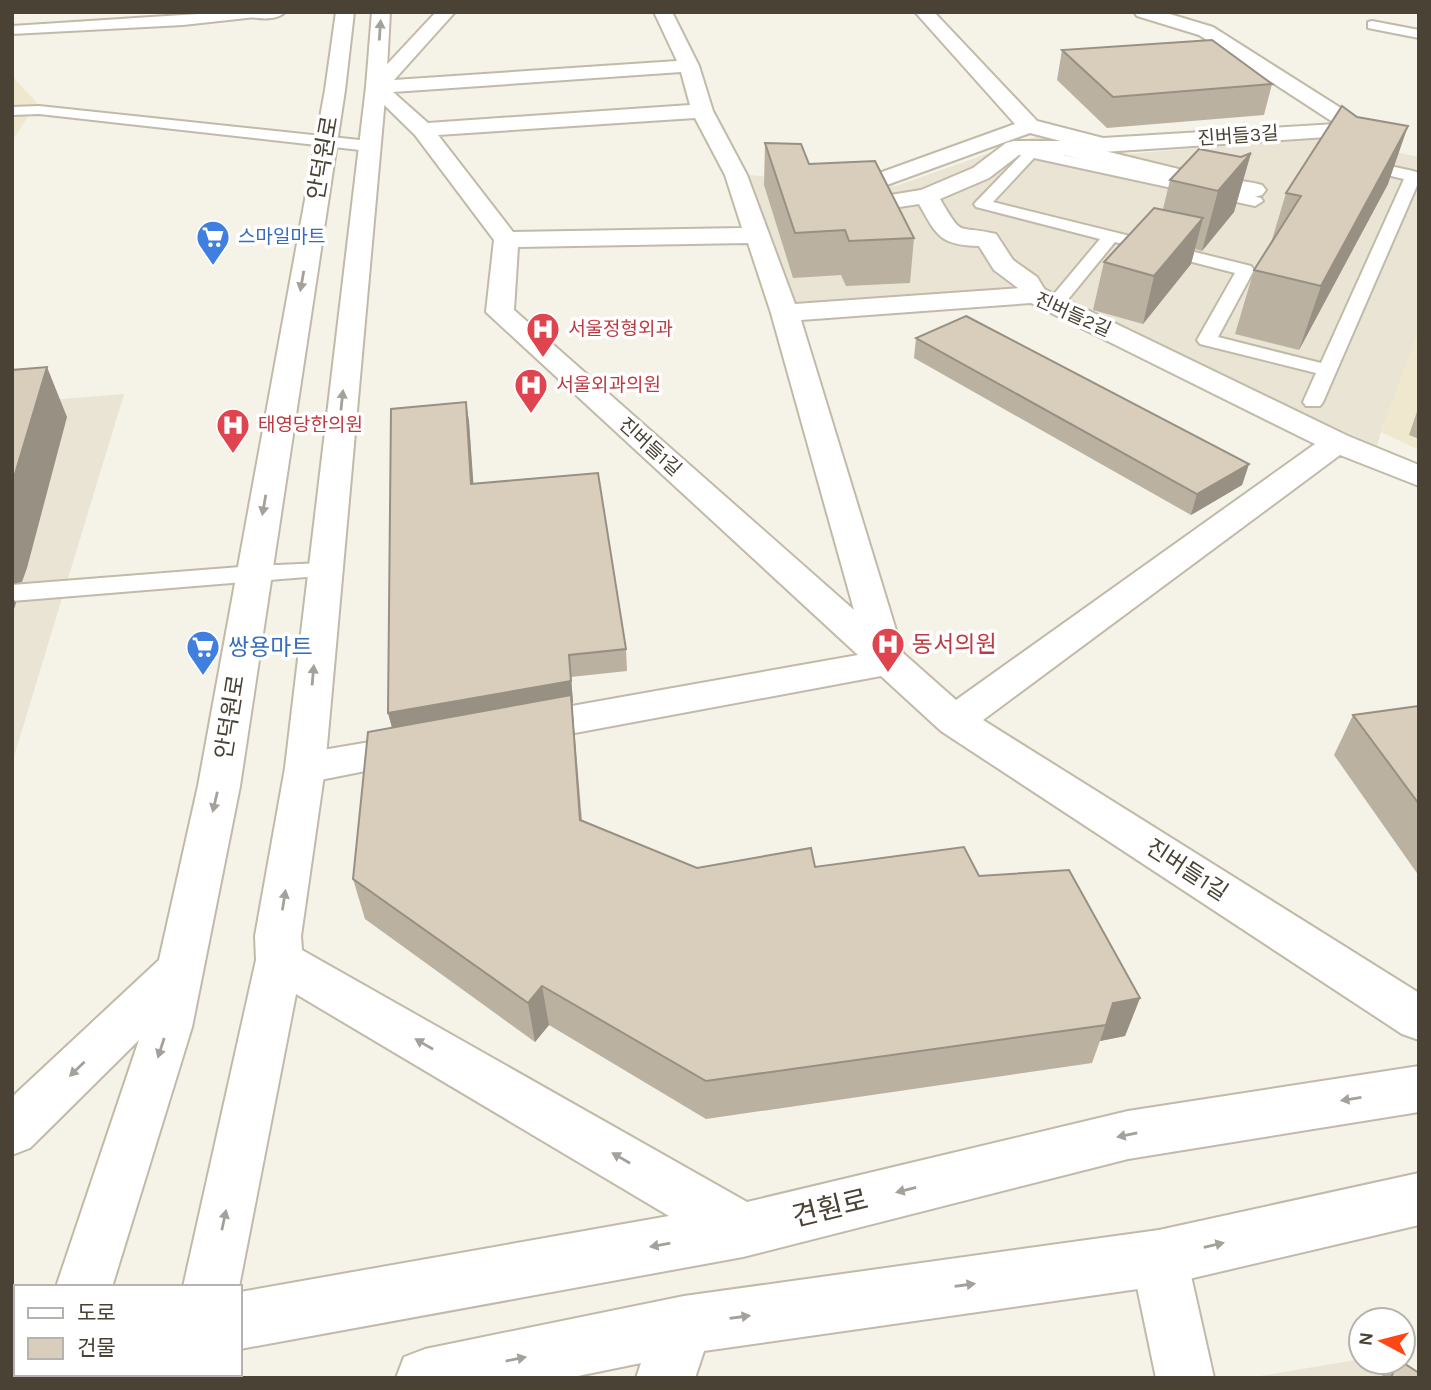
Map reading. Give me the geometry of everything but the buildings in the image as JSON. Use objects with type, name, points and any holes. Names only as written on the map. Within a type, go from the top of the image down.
[{"type":"street","points":[[255,13],[276,12]]},
{"type":"street","name":"안덕원로","points":[[85,1285],[168,1027],[219,786],[345,12]]},
{"type":"street","name":"안덕원로","points":[[211,1285],[279,960],[278,936],[305,768],[323,570],[376,87],[381,12]]},
{"type":"street","points":[[376,87],[446,12]]},
{"type":"street","points":[[305,768],[887,662],[785,313],[757,234],[747,175],[702,111],[689,66],[663,12]]},
{"type":"street","points":[[815,177],[884,179],[1029,126],[924,12]]},
{"type":"street","name":"진버들3길","points":[[1029,126],[1104,145],[1358,129],[1206,31],[1143,12]]},
{"type":"street","points":[[376,87],[689,66]]},
{"type":"street","points":[[376,87],[423,130],[506,240],[757,234]]},
{"type":"street","points":[[423,130],[702,111]]},
{"type":"street","points":[[886,202],[926,196],[981,173],[1014,148],[1064,148],[1254,195]]},
{"type":"street","points":[[926,196],[946,230],[958,238],[987,239],[1003,265],[1045,300]]},
{"type":"street","name":"진버들1길","points":[[506,240],[500,312],[955,721],[1419,1019]]},
{"type":"street","name":"진버들2길","points":[[785,313],[1045,300],[1337,443]]},
{"type":"street","points":[[955,721],[1337,443],[1419,476]]},
{"type":"street","points":[[279,960],[743,1230]]},
{"type":"street","points":[[12,1131],[179,971]]},
{"type":"street","name":"견훤로","points":[[242,1321],[743,1230],[1128,1135],[1419,1088]]},
{"type":"street","points":[[425,1378],[684,1325],[1159,1258],[1419,1199]]},
{"type":"street","points":[[1159,1258],[1185,1378]]},
{"type":"street","points":[[665,1378],[684,1325]]},
{"type":"lane","points":[[12,30],[183,21],[255,13]]},
{"type":"lane","points":[[1372,25],[1419,34]]},
{"type":"lane","points":[[12,111],[38,110],[369,146]]},
{"type":"lane","points":[[1254,195],[1031,153],[982,204],[1245,270],[1207,340],[1327,370]]},
{"type":"lane","points":[[1313,402],[1413,176],[1340,160]]},
{"type":"lane","points":[[1045,300],[1111,236]]},
{"type":"lane","points":[[12,593],[253,573],[323,570]]},
{"type":"shaded area","points":[[12,76],[37,103],[12,141]]},
{"type":"shaded area","points":[[1043,134],[1128,154],[1324,137],[1419,157],[1419,332],[1373,459],[1035,295],[785,313],[746,175],[896,186]]},
{"type":"shaded area","points":[[1419,329],[1419,450],[1381,432]]},
{"type":"shaded area","points":[[124,394],[12,763],[12,403]]},
{"type":"shaded area","points":[[1347,1361],[1347,1376],[1405,1378],[1249,1378]]},
{"type":"place","name":"스마일마트","points":[[213,267]]},
{"type":"place","name":"서울정형외과","points":[[543,359]]},
{"type":"place","name":"서울외과의원","points":[[531,415]]},
{"type":"place","name":"태영당한의원","points":[[233,455]]},
{"type":"place","name":"동서의원","points":[[888,674]]},
{"type":"place","name":"쌍용마트","points":[[203,677]]}]
